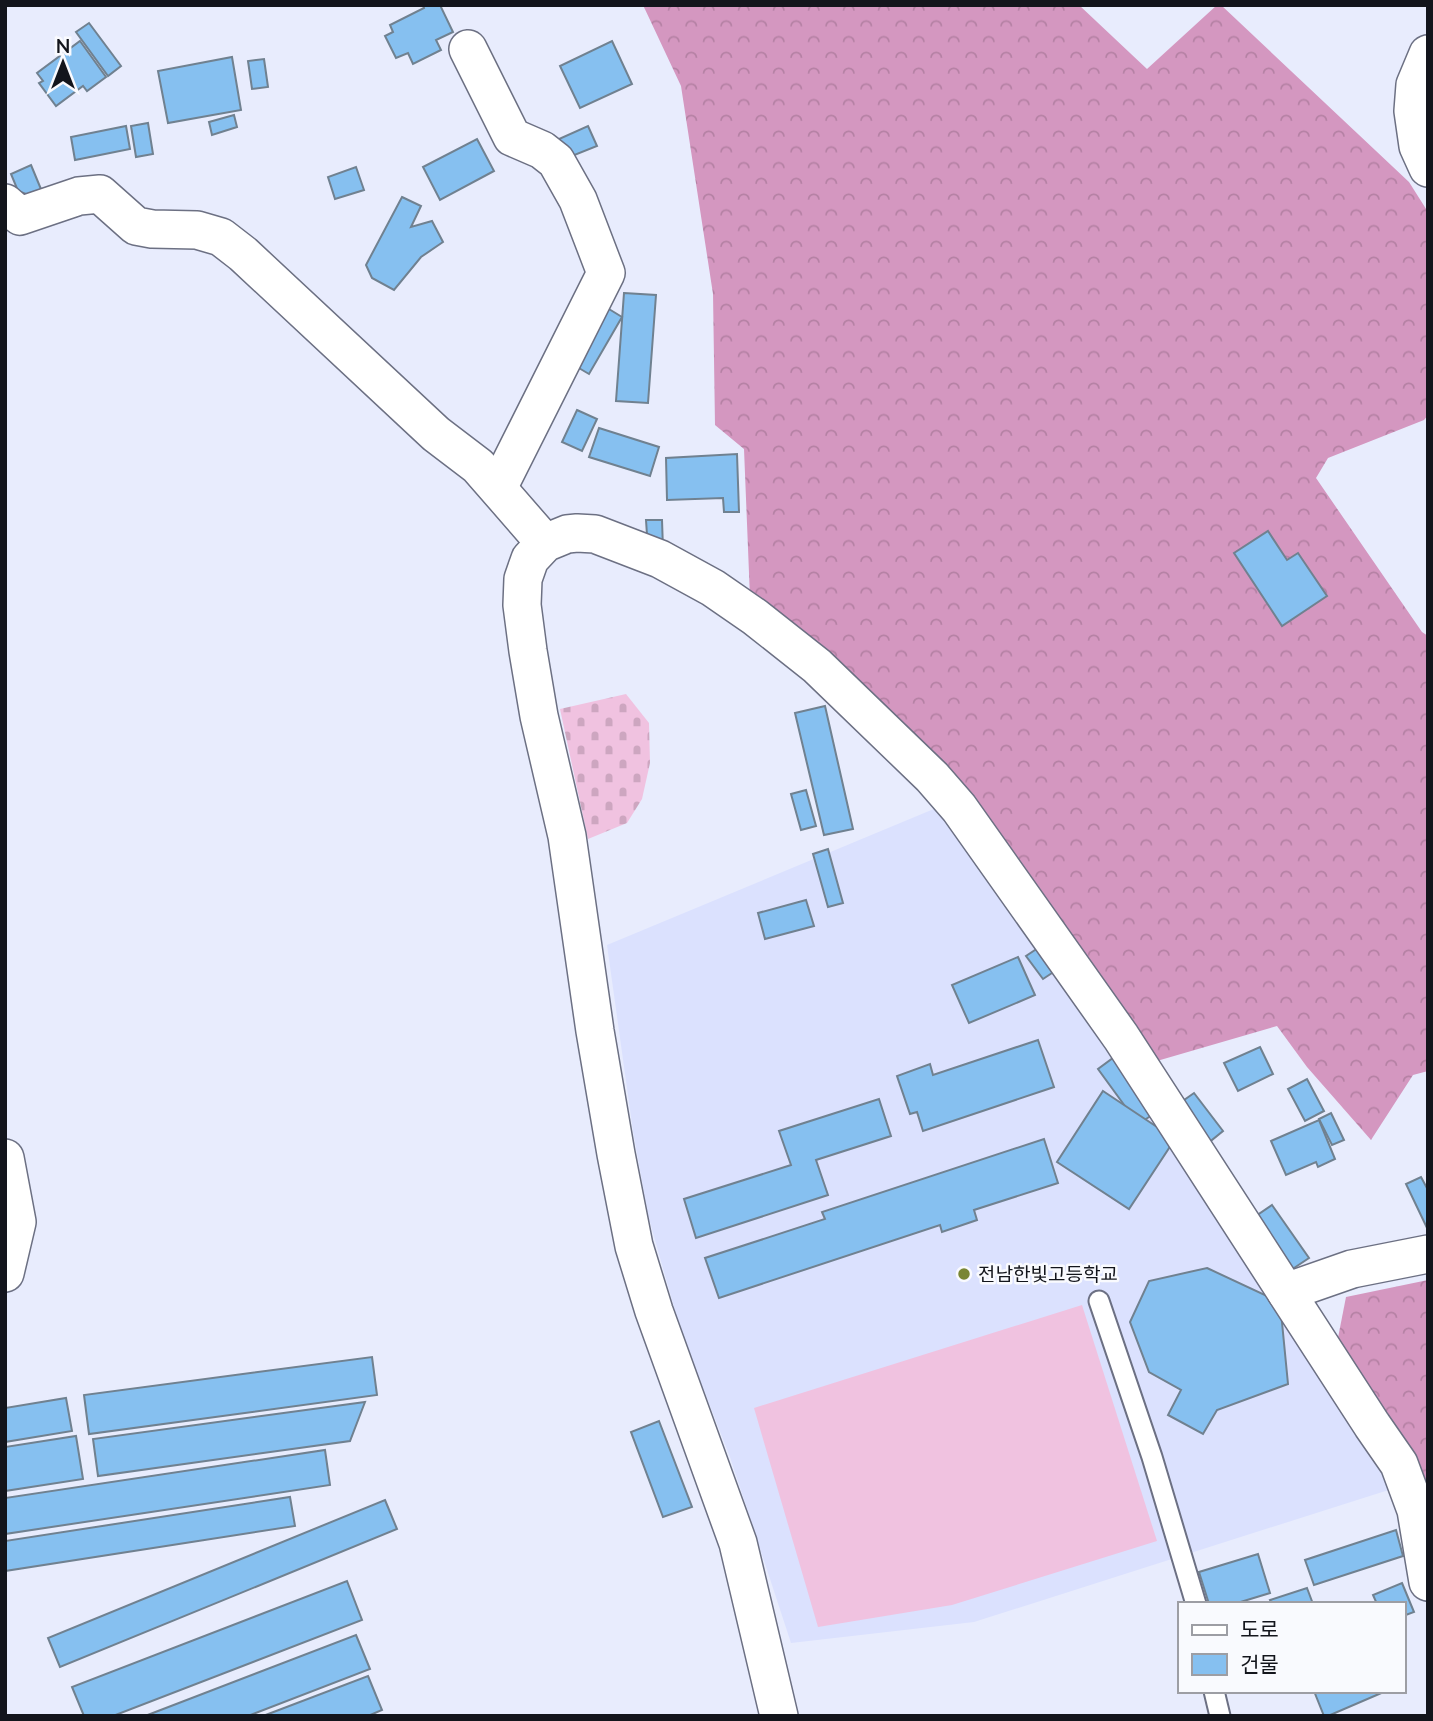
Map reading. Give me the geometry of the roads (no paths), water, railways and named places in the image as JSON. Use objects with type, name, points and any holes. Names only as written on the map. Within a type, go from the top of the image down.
[{"type":"street","points":[[468,49],[512,136],[542,150],[556,161],[578,200],[606,273],[498,488]]},
{"type":"street","points":[[1428,54],[1415,85],[1413,111],[1418,146],[1428,168]]},
{"type":"street","points":[[5,203],[20,216],[79,196],[100,194],[136,226],[197,230],[221,237],[263,272],[436,434],[478,466],[545,543]]},
{"type":"street","points":[[779,1716],[738,1543],[654,1311],[631,1233],[616,1154],[567,836],[539,716],[522,605],[523,579],[530,559],[545,543],[567,534],[595,534],[660,559],[713,588],[755,617],[817,666],[932,777],[960,808],[1121,1037],[1399,1464],[1416,1510],[1428,1582]]},
{"type":"street","points":[[5,1158],[17,1222],[5,1273]]},
{"type":"street","points":[[1286,1292],[1352,1269],[1428,1254]]},
{"type":"lane","points":[[1099,1301],[1152,1457],[1195,1602]]},
{"type":"lane","points":[[1214,1693],[1220,1716]]},
{"type":"place","name":"전남한빛고등학교","points":[[964,1274]]}]
